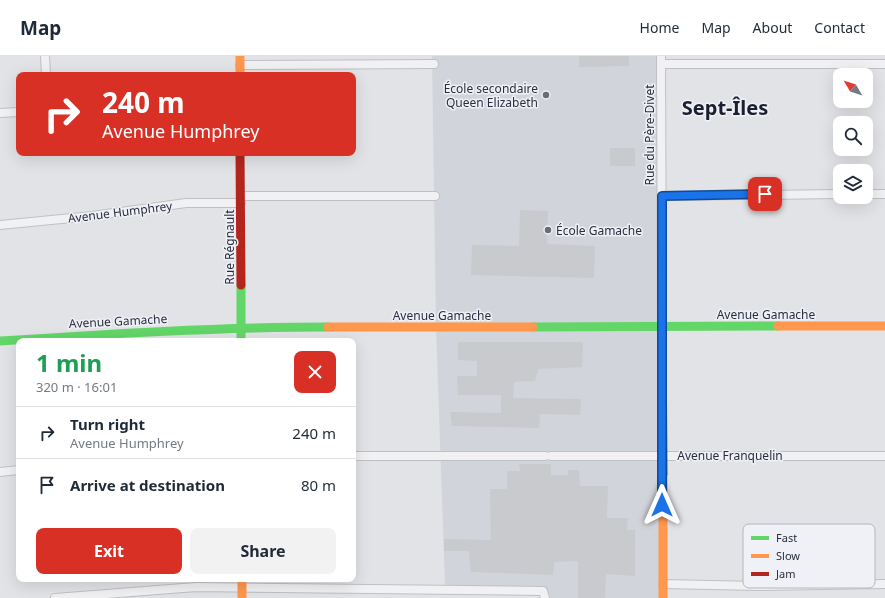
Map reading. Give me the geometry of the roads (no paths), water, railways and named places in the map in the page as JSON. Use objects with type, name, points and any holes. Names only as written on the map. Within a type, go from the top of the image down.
[{"type":"street","points":[[46,56],[46,72]]},
{"type":"street","points":[[661,60],[885,64]]},
{"type":"street","name":"Rue du Père-Divet","points":[[661,60],[663,598]]},
{"type":"street","points":[[240,72],[240,61],[434,64]]},
{"type":"street","points":[[0,113],[16,112]]},
{"type":"street","name":"Rue Régnault","points":[[240,156],[241,338]]},
{"type":"street","points":[[662,196],[833,194]]},
{"type":"street","points":[[873,194],[885,194]]},
{"type":"street","name":"Avenue Humphrey","points":[[0,225],[92,216],[186,204],[241,200],[435,196]]},
{"type":"street","name":"Avenue Gamache","points":[[44,338],[241,327],[885,326]]},
{"type":"street","name":"Avenue Gamache","points":[[0,341],[16,340]]},
{"type":"street","name":"Avenue Franquelin","points":[[356,456],[885,456]]},
{"type":"street","points":[[0,472],[16,470]]},
{"type":"street","points":[[242,583],[242,598]]},
{"type":"street","points":[[55,598],[242,583],[543,591],[545,598]]},
{"type":"street","points":[[662,584],[743,586]]},
{"type":"street","points":[[875,584],[885,584]]},
{"type":"place","name":"École secondaire Queen Elizabeth","points":[[546,95]]},
{"type":"place","name":"École Gamache","points":[[548,230]]},
{"type":"district","name":"Sept-Îles","points":[[725,107]]}]
